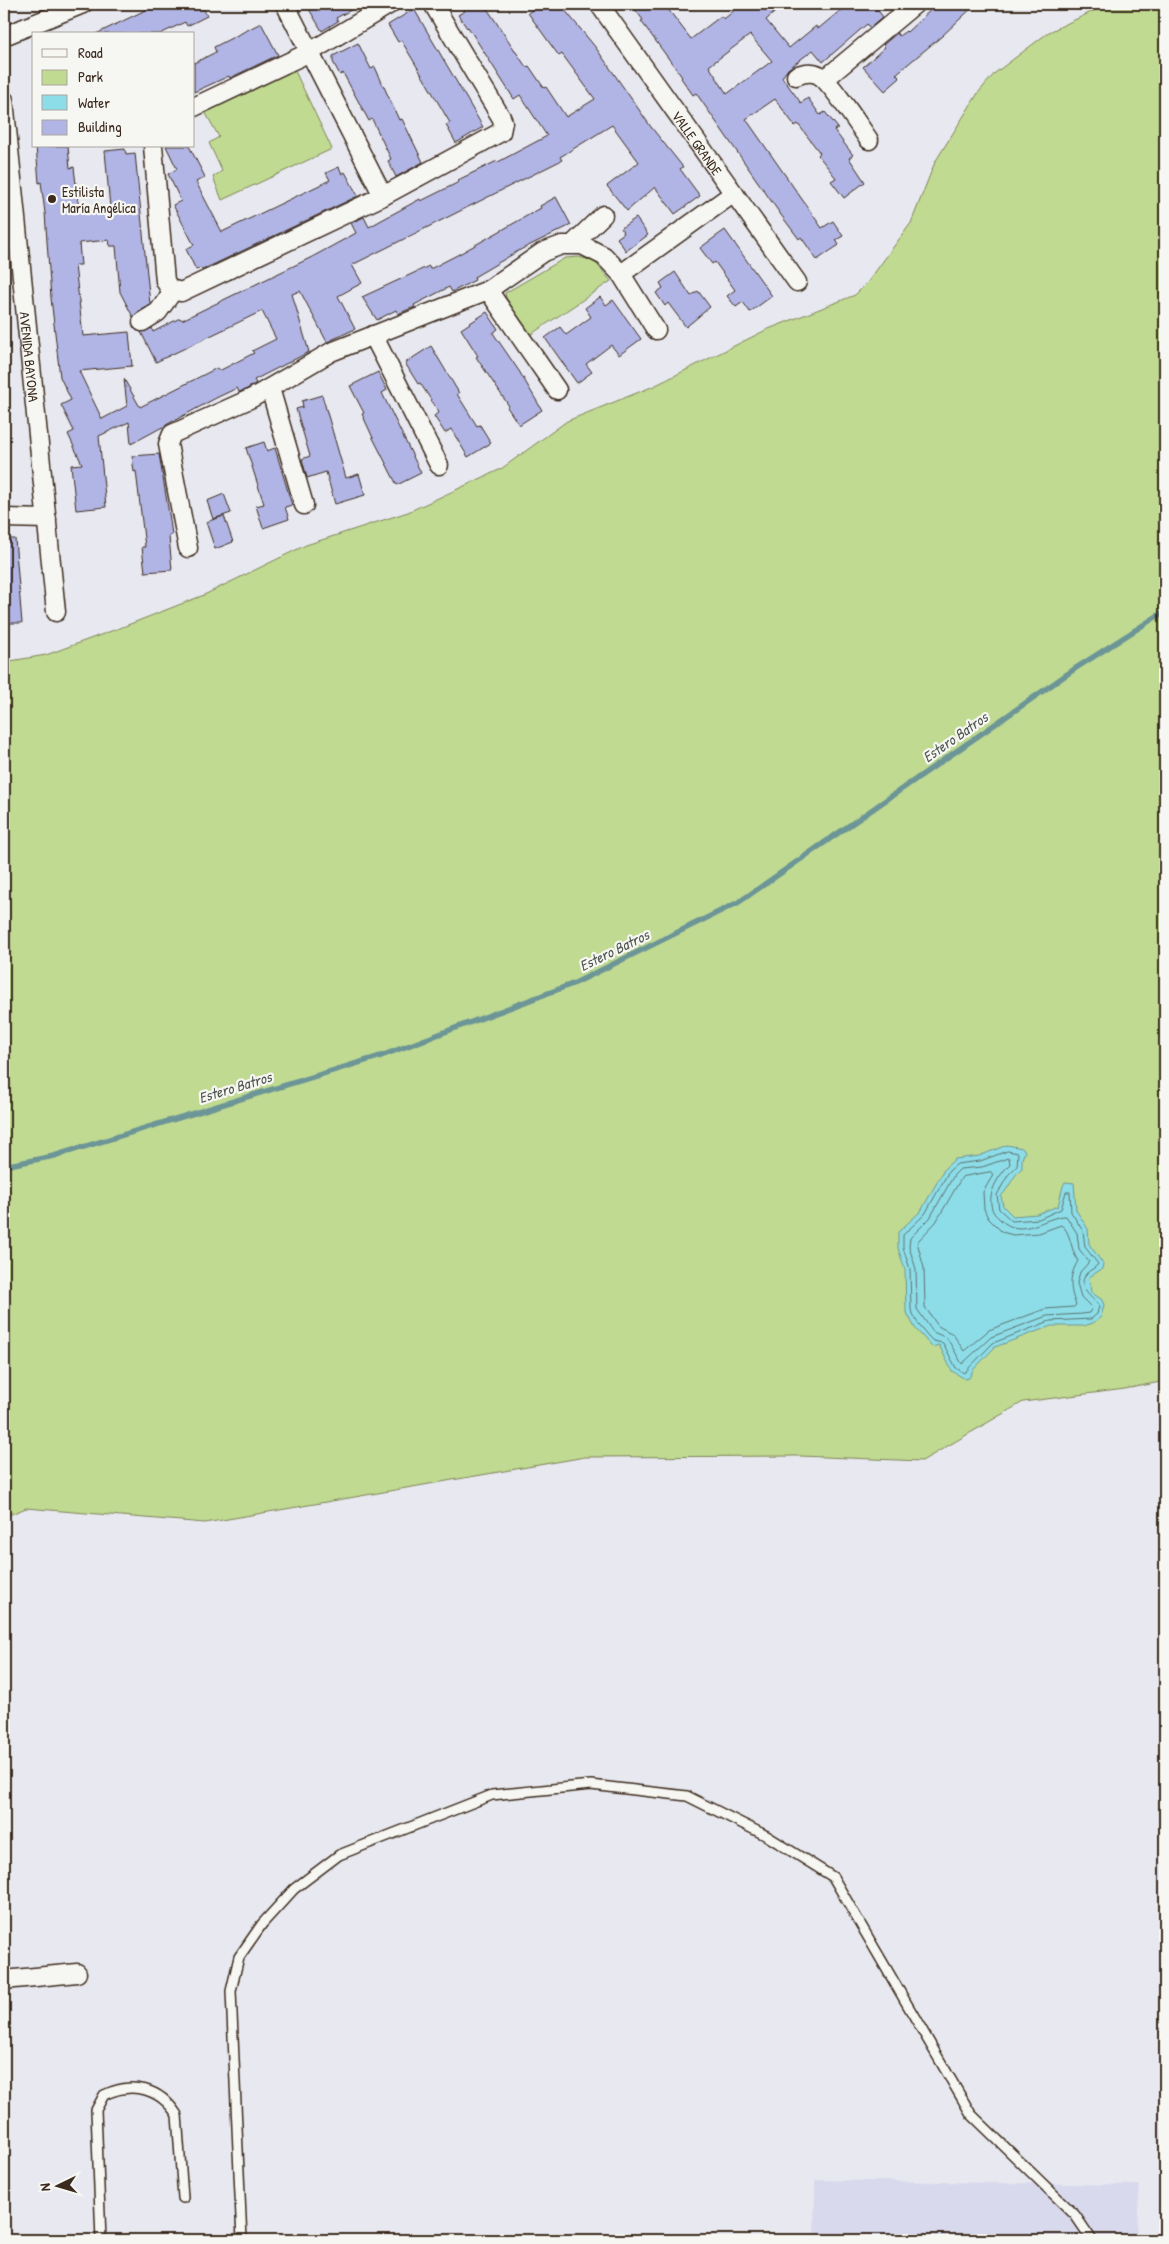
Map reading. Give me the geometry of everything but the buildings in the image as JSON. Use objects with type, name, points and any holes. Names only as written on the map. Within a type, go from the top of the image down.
[{"type":"street","points":[[4,36],[83,4]]},
{"type":"street","points":[[285,4],[383,196]]},
{"type":"street","points":[[195,107],[310,52],[390,4]]},
{"type":"street","points":[[173,291],[186,290],[383,196],[497,136],[503,127],[501,117],[433,4]]},
{"type":"street","name":"VALLE GRANDE","points":[[599,4],[797,282]]},
{"type":"street","points":[[825,79],[915,4]]},
{"type":"street","points":[[796,76],[813,73],[825,79],[870,140]]},
{"type":"street","name":"AVENIDA BAYONA","points":[[4,100],[56,612]]},
{"type":"street","points":[[153,148],[165,281],[173,291]]},
{"type":"street","points":[[621,274],[734,193]]},
{"type":"street","points":[[573,244],[603,215]]},
{"type":"street","points":[[188,548],[168,444],[170,437],[176,432],[239,405],[331,352],[488,290],[543,252],[562,245],[573,244],[598,251],[621,274],[656,330]]},
{"type":"street","points":[[488,290],[557,390]]},
{"type":"street","points":[[142,322],[158,312],[173,291]]},
{"type":"street","points":[[373,334],[439,465]]},
{"type":"street","points":[[270,388],[304,505]]},
{"type":"street","points":[[4,518],[47,519]]},
{"type":"street","points":[[4,1980],[76,1973]]},
{"type":"lane","points":[[242,2240],[231,1991],[239,1957],[262,1924],[294,1889],[339,1855],[492,1795],[591,1785],[687,1796],[767,1836],[833,1877],[971,2114],[1075,2215],[1092,2240]]},
{"type":"lane","points":[[100,2240],[96,2110],[104,2095],[123,2088],[144,2088],[159,2095],[171,2106],[177,2115],[183,2198]]},
{"type":"shaded area","points":[[815,2180],[1140,2185],[1136,2240],[814,2240]]},
{"type":"green space","points":[[1108,4],[1165,4],[1165,1381],[1125,1389],[1023,1402],[922,1461],[800,1456],[585,1457],[205,1523],[26,1508],[4,1517],[4,662],[46,655],[125,626],[204,595],[306,545],[408,512],[501,469],[567,421],[654,386],[766,330],[855,295],[867,283],[911,223],[935,162],[978,93],[995,73],[1049,32]]},
{"type":"green space","points":[[294,69],[332,149],[222,200],[213,177],[222,171],[209,143],[219,137],[205,112]]},
{"type":"green space","points":[[579,257],[594,261],[611,281],[530,335],[506,298],[505,293],[565,258]]},
{"type":"water","points":[[1007,1145],[1022,1148],[1025,1151],[1022,1159],[1022,1168],[1001,1196],[1003,1206],[1013,1216],[1037,1214],[1058,1206],[1065,1182],[1074,1183],[1076,1210],[1088,1229],[1089,1244],[1103,1264],[1102,1269],[1089,1277],[1091,1292],[1102,1300],[1104,1305],[1101,1317],[1093,1323],[1084,1326],[1051,1326],[995,1347],[973,1370],[969,1378],[965,1379],[952,1371],[939,1345],[932,1347],[915,1328],[906,1311],[905,1270],[898,1248],[898,1232],[921,1211],[945,1168],[955,1159],[979,1156]]},
{"type":"waterway","name":"Estero Batros","points":[[4,1166],[54,1156],[381,1056],[575,983],[739,902],[1076,668],[1165,611]]},
{"type":"place","name":"Estilista María Angélica","points":[[52,199]]}]
